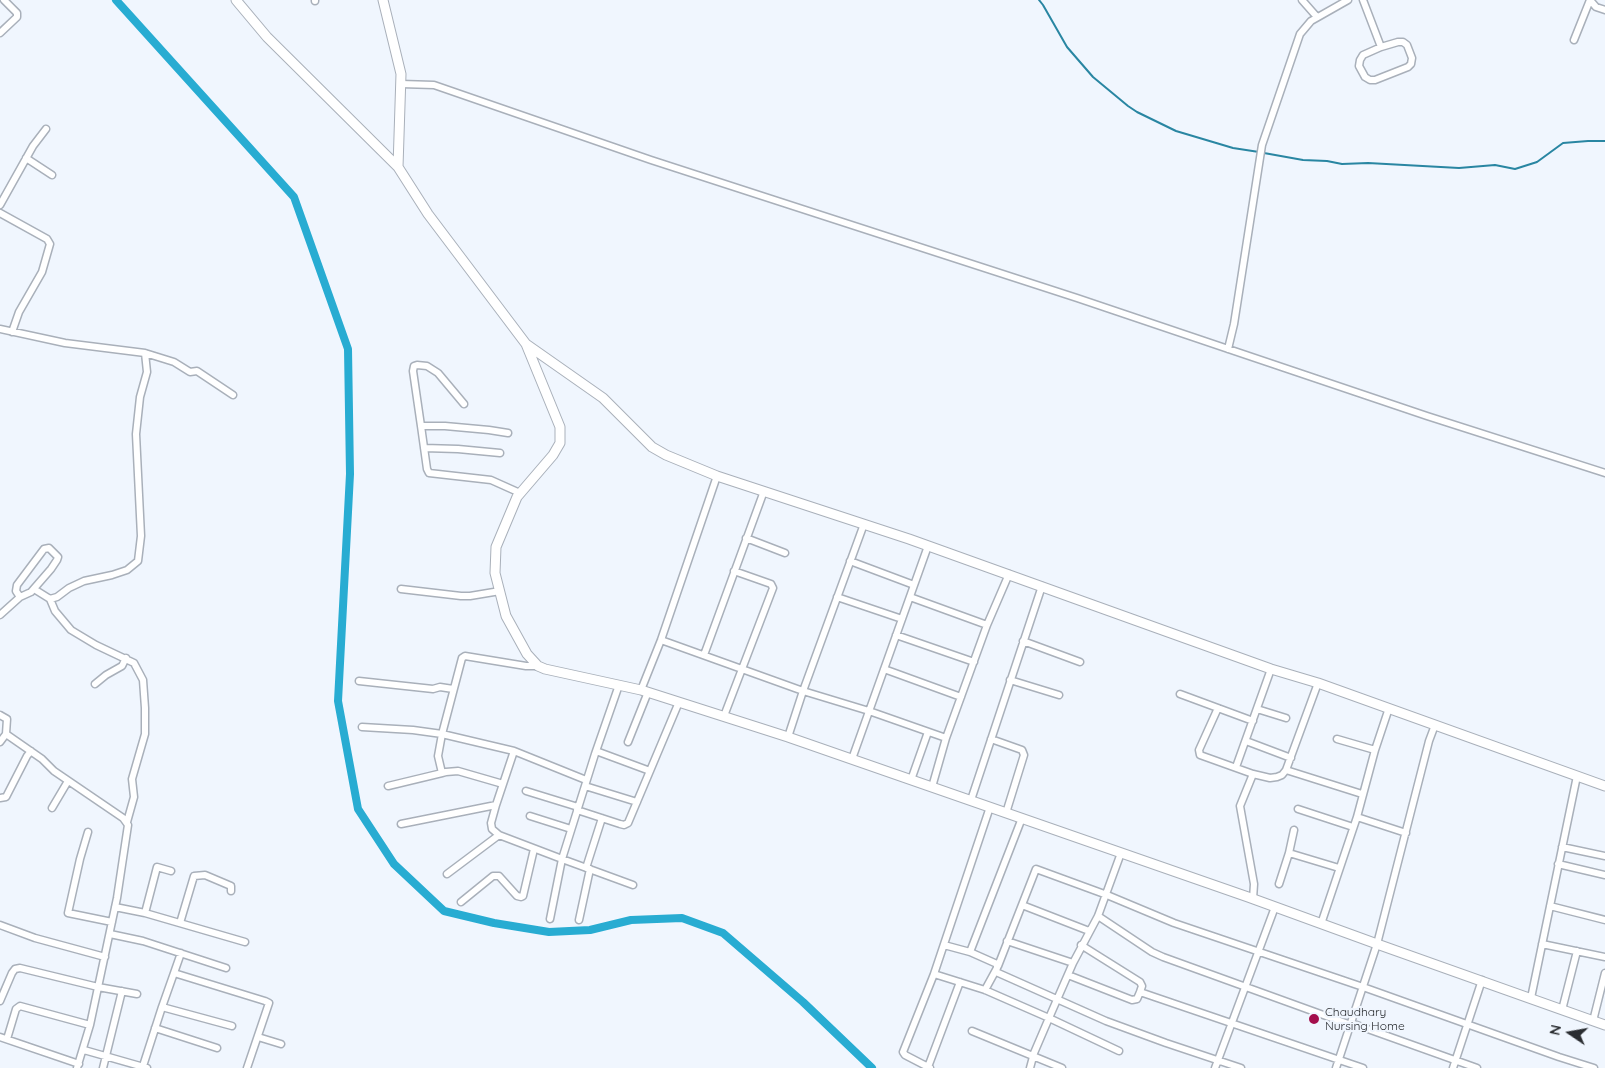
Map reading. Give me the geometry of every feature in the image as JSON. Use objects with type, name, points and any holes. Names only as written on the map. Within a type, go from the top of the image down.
[{"type":"street","points":[[0,33],[17,17],[17,13],[4,0]]},
{"type":"street","points":[[236,0],[266,37],[398,167],[428,214],[526,344],[560,427],[560,443],[553,455],[517,497],[496,547],[495,573],[506,616],[527,654],[538,666]]},
{"type":"street","points":[[383,0],[401,74],[398,167]]},
{"type":"street","points":[[1302,0],[1317,17]]},
{"type":"street","points":[[1228,349],[1234,324],[1262,145],[1300,34],[1311,21],[1348,0]]},
{"type":"street","points":[[1363,0],[1381,47]]},
{"type":"street","points":[[1574,40],[1590,0],[1596,6],[1605,10]]},
{"type":"street","points":[[1403,42],[1407,45],[1412,58],[1411,64],[1408,67],[1375,80],[1370,80],[1365,77],[1359,66],[1360,60],[1363,55],[1381,47],[1403,42]]},
{"type":"street","points":[[401,84],[434,85],[658,162],[1605,473]]},
{"type":"street","points":[[0,205],[26,158],[46,129]]},
{"type":"street","points":[[26,158],[52,175]]},
{"type":"street","points":[[0,213],[47,239],[50,244],[42,272],[18,312],[12,332]]},
{"type":"street","points":[[0,329],[65,343],[145,352],[174,362],[190,372],[197,371],[233,395]]},
{"type":"street","points":[[526,344],[604,398],[652,447],[672,458],[717,476],[1009,574],[1271,669],[1390,708],[1605,786]]},
{"type":"street","points":[[50,599],[57,597],[69,588],[84,581],[127,570],[138,561],[141,536],[136,434],[140,397],[147,372],[145,352]]},
{"type":"street","points":[[464,404],[438,373],[427,366],[414,366],[413,371],[427,469],[429,472],[491,480],[520,493]]},
{"type":"street","points":[[421,426],[445,426],[508,433]]},
{"type":"street","points":[[424,448],[500,453]]},
{"type":"street","points":[[628,742],[717,476]]},
{"type":"street","points":[[704,655],[764,491]]},
{"type":"street","points":[[788,737],[864,524]]},
{"type":"street","points":[[746,538],[785,553]]},
{"type":"street","points":[[852,759],[928,546]]},
{"type":"street","points":[[0,615],[3,607],[34,589],[57,560],[56,554],[49,548],[44,548],[17,585],[16,591],[20,597]]},
{"type":"street","points":[[850,561],[914,585]]},
{"type":"street","points":[[724,716],[774,588],[771,584],[734,571]]},
{"type":"street","points":[[932,786],[946,738],[987,625],[1009,574]]},
{"type":"street","points":[[971,800],[1042,586]]},
{"type":"street","points":[[34,589],[50,599],[55,612],[72,630],[96,645],[134,663],[143,680],[144,734],[132,779],[134,797],[127,822],[128,829],[110,934],[90,1025],[84,1050],[78,1066],[3,1038],[16,1010],[20,1006],[90,1025]]},
{"type":"street","points":[[401,589],[461,596],[500,591]]},
{"type":"street","points":[[837,597],[902,619]]},
{"type":"street","points":[[910,598],[987,625]]},
{"type":"street","points":[[896,635],[974,662]]},
{"type":"street","points":[[661,640],[803,691],[869,711],[946,738]]},
{"type":"street","points":[[1023,641],[1080,662]]},
{"type":"street","points":[[442,773],[438,756],[462,658],[465,656],[526,666],[538,666],[644,691],[788,737],[1274,906],[1605,1024]]},
{"type":"street","points":[[95,684],[122,666],[126,658]]},
{"type":"street","points":[[1236,767],[1271,669]]},
{"type":"street","points":[[884,670],[961,697]]},
{"type":"street","points":[[1010,680],[1059,695]]},
{"type":"street","points":[[359,681],[433,689],[440,687],[453,689]]},
{"type":"street","points":[[1218,708],[1199,753],[1253,774],[1273,778],[1282,775],[1286,770],[1318,683]]},
{"type":"street","points":[[550,919],[562,859],[619,685]]},
{"type":"street","points":[[1180,694],[1253,721]]},
{"type":"street","points":[[526,791],[620,824],[628,823],[679,702]]},
{"type":"street","points":[[1258,708],[1286,718]]},
{"type":"street","points":[[1321,924],[1353,827],[1375,750],[1390,708]]},
{"type":"street","points":[[0,715],[6,719],[6,734],[0,742]]},
{"type":"street","points":[[1336,1068],[1377,944],[1435,725]]},
{"type":"street","points":[[362,727],[442,734],[514,751],[586,783],[637,802]]},
{"type":"street","points":[[911,780],[928,732]]},
{"type":"street","points":[[6,734],[31,750],[54,771],[127,822]]},
{"type":"street","points":[[991,739],[1022,750],[1024,755],[1006,813]]},
{"type":"street","points":[[1337,739],[1375,750]]},
{"type":"street","points":[[1246,741],[1291,758]]},
{"type":"street","points":[[0,798],[6,797],[31,750]]},
{"type":"street","points":[[514,751],[496,805],[491,823],[492,829],[499,835],[633,885]]},
{"type":"street","points":[[596,751],[650,771]]},
{"type":"street","points":[[1286,770],[1362,794]]},
{"type":"street","points":[[388,786],[458,771],[503,784]]},
{"type":"street","points":[[1253,774],[1240,806],[1254,884],[1254,899]]},
{"type":"street","points":[[1531,998],[1577,776]]},
{"type":"street","points":[[52,808],[68,781]]},
{"type":"street","points":[[401,824],[496,805]]},
{"type":"street","points":[[960,982],[929,1068],[902,1052],[934,974],[990,807]]},
{"type":"street","points":[[1298,809],[1353,827]]},
{"type":"street","points":[[530,816],[571,830]]},
{"type":"street","points":[[1356,817],[1406,833]]},
{"type":"street","points":[[579,920],[588,868],[602,818]]},
{"type":"street","points":[[970,952],[1022,818]]},
{"type":"street","points":[[1279,884],[1294,830]]},
{"type":"street","points":[[88,832],[68,913],[112,922]]},
{"type":"street","points":[[446,874],[499,835]]},
{"type":"street","points":[[1562,846],[1605,856]]},
{"type":"street","points":[[461,902],[493,876],[498,876],[517,896],[523,896],[534,848]]},
{"type":"street","points":[[1030,1068],[1073,963],[1098,916],[1121,853]]},
{"type":"street","points":[[1289,853],[1339,868]]},
{"type":"street","points":[[1558,864],[1605,875]]},
{"type":"street","points":[[145,913],[157,867],[171,871]]},
{"type":"street","points":[[985,990],[997,969],[1036,869],[1174,923],[1363,987],[1580,1066],[1594,1068]]},
{"type":"street","points":[[180,923],[194,876],[205,875],[231,886],[231,891]]},
{"type":"street","points":[[1022,905],[1089,930]]},
{"type":"street","points":[[1215,1068],[1274,906]]},
{"type":"street","points":[[1550,906],[1605,920]]},
{"type":"street","points":[[115,907],[145,913],[245,942]]},
{"type":"street","points":[[1098,916],[1152,952],[1163,957],[1245,988],[1477,1068]]},
{"type":"street","points":[[0,925],[35,938],[105,957]]},
{"type":"street","points":[[110,934],[143,941],[226,968]]},
{"type":"street","points":[[1007,940],[1073,963]]},
{"type":"street","points":[[1542,944],[1605,957]]},
{"type":"street","points":[[944,945],[970,952],[995,962],[997,969],[1057,1000],[1106,1021],[1241,1068]]},
{"type":"street","points":[[1068,975],[1132,1000],[1137,999],[1142,986],[1140,982],[1082,945]]},
{"type":"street","points":[[1562,1010],[1576,951]]},
{"type":"street","points":[[84,1050],[145,1067],[155,1028],[181,953]]},
{"type":"street","points":[[0,1001],[12,973],[15,969],[20,968],[98,987],[137,994]]},
{"type":"street","points":[[174,973],[265,1000],[269,1003],[247,1068]]},
{"type":"street","points":[[1593,1021],[1605,973]]},
{"type":"street","points":[[934,974],[985,990],[1119,1051]]},
{"type":"street","points":[[1453,1068],[1482,980]]},
{"type":"street","points":[[103,1068],[122,992]]},
{"type":"street","points":[[1140,992],[1363,1068]]},
{"type":"street","points":[[162,1006],[232,1026]]},
{"type":"street","points":[[155,1028],[217,1048]]},
{"type":"street","points":[[972,1032],[1062,1068]]},
{"type":"street","points":[[258,1037],[281,1044]]},
{"type":"waterway","points":[[116,0],[294,197],[348,349],[350,474],[338,701],[358,809],[394,864],[444,911],[494,923],[549,932],[590,930],[631,920],[682,918],[723,933],[803,1002],[872,1068]]},
{"type":"waterway","points":[[1039,0],[1067,47],[1093,77],[1128,106],[1176,131],[1233,148],[1259,152]]},
{"type":"waterway","points":[[1264,153],[1342,164],[1368,163],[1459,168],[1495,165],[1515,169],[1537,162],[1563,143],[1605,141]]},
{"type":"place","name":"Chaudhary Nursing Home","points":[[1314,1019]]}]
